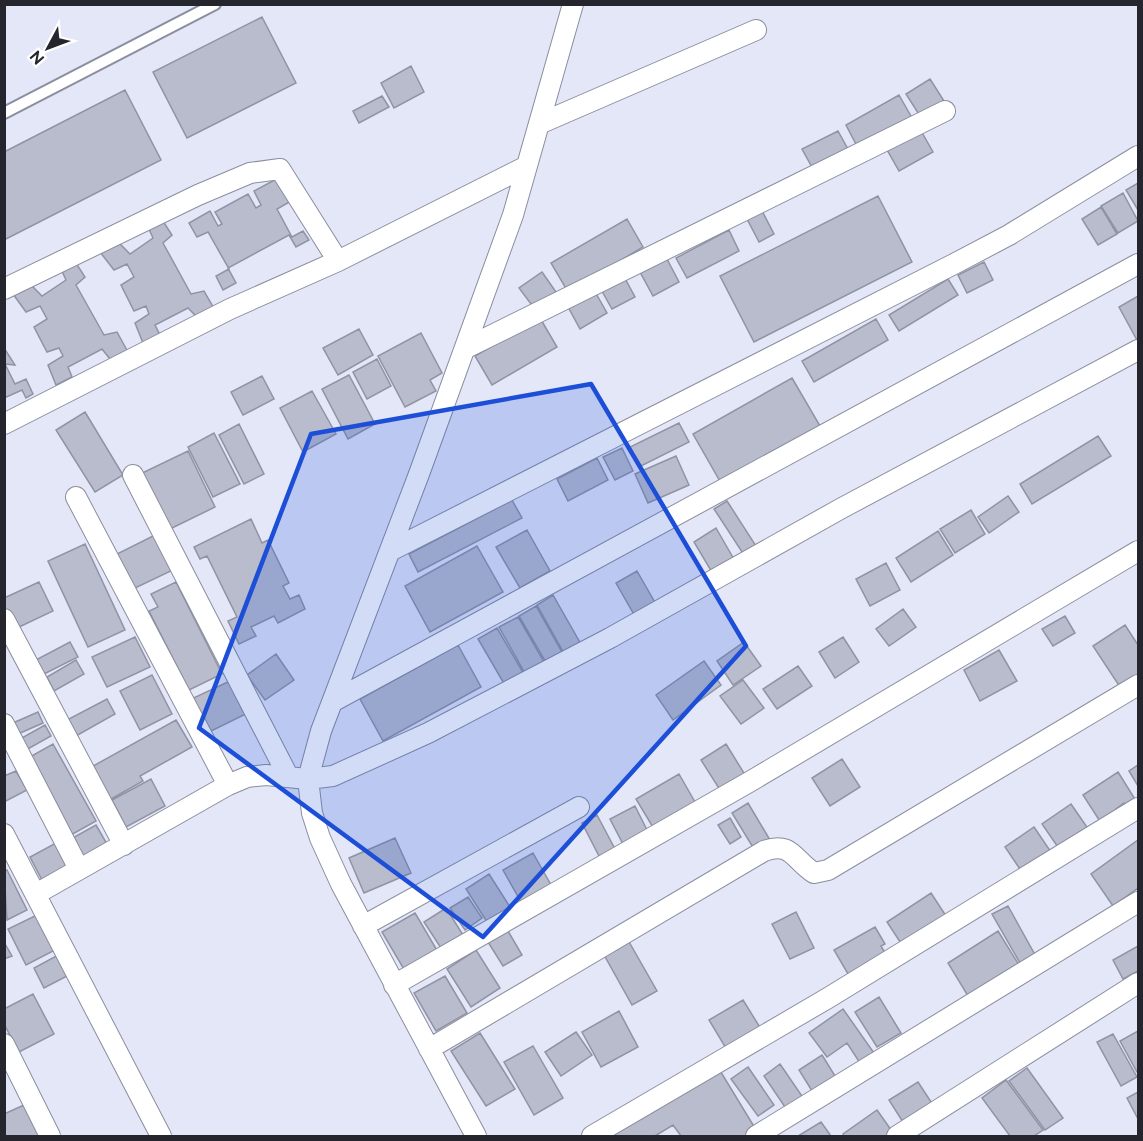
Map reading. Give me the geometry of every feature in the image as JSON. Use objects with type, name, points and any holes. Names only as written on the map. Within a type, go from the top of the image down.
[{"type":"street","points":[[476,1137],[363,926],[320,838],[312,813],[308,779],[312,757],[466,348],[513,214],[573,4]]},
{"type":"street","points":[[539,124],[756,30]]},
{"type":"street","points":[[466,348],[945,111]]},
{"type":"street","points":[[390,551],[971,255],[1138,156]]},
{"type":"street","points":[[4,424],[230,309],[338,261],[527,166]]},
{"type":"street","points":[[4,289],[198,195],[250,173],[280,169],[338,261]]},
{"type":"street","points":[[332,702],[1138,264]]},
{"type":"street","points":[[36,894],[228,784],[247,777],[288,776],[308,779],[333,776],[359,766],[475,710],[610,638],[842,508],[1138,350]]},
{"type":"street","points":[[133,475],[288,776]]},
{"type":"street","points":[[76,497],[228,784]]},
{"type":"street","points":[[394,985],[751,781],[1138,551]]},
{"type":"street","points":[[4,619],[124,844]]},
{"type":"street","points":[[429,1049],[764,851],[777,846],[791,851],[803,865],[814,873],[828,870],[1138,685]]},
{"type":"street","points":[[4,724],[80,869]]},
{"type":"street","points":[[363,926],[579,807]]},
{"type":"street","points":[[592,1137],[828,998],[1138,808]]},
{"type":"street","points":[[4,834],[161,1137]]},
{"type":"street","points":[[756,1137],[1138,902]]},
{"type":"street","points":[[897,1137],[1138,983]]},
{"type":"street","points":[[4,1044],[50,1137]]},
{"type":"lane","points":[[4,113],[215,4]]},
{"type":"highlighted area","points":[[591,384],[746,646],[483,937],[199,728],[311,434]]},
{"type":"building","points":[[262,17],[296,83],[187,138],[153,72]]},
{"type":"building","points":[[411,66],[424,92],[394,108],[381,83]]},
{"type":"building","points":[[930,79],[944,101],[920,116],[906,94]]},
{"type":"building","points":[[125,90],[161,160],[4,240],[4,152]]},
{"type":"building","points":[[899,95],[912,118],[858,148],[846,125]]},
{"type":"building","points":[[382,96],[389,107],[359,123],[353,111]]},
{"type":"building","points":[[920,129],[933,152],[899,171],[886,148]]},
{"type":"building","points":[[838,131],[849,151],[813,169],[802,149]]},
{"type":"building","points":[[280,177],[293,200],[277,209],[292,237],[303,231],[309,240],[296,247],[289,235],[228,268],[208,232],[197,237],[189,223],[210,211],[218,226],[222,224],[215,212],[248,194],[256,208],[261,205],[254,191]]},
{"type":"building","points":[[1138,183],[1138,210],[1126,190]]},
{"type":"building","points":[[1123,193],[1138,221],[1118,233],[1101,206]]},
{"type":"building","points":[[878,196],[912,262],[754,342],[720,276]]},
{"type":"building","points":[[1101,207],[1117,234],[1098,245],[1082,219]]},
{"type":"building","points":[[761,209],[774,234],[759,242],[746,217]]},
{"type":"building","points":[[161,218],[172,235],[163,243],[191,294],[204,291],[215,310],[197,317],[188,308],[155,325],[160,335],[143,343],[135,323],[149,314],[146,306],[134,311],[121,285],[134,277],[127,264],[114,270],[100,252],[120,244],[130,254],[153,238],[148,227]]},
{"type":"building","points":[[627,219],[643,247],[568,292],[551,263]]},
{"type":"building","points":[[729,230],[739,251],[687,278],[676,258]]},
{"type":"building","points":[[667,259],[679,282],[653,296],[640,272]]},
{"type":"building","points":[[74,260],[85,277],[76,285],[104,335],[117,332],[128,352],[110,359],[102,349],[68,367],[72,377],[56,385],[48,365],[63,356],[59,348],[47,352],[34,327],[47,319],[40,306],[26,312],[13,294],[32,286],[42,296],[66,280],[61,269]]},
{"type":"building","points":[[984,262],[993,280],[967,293],[958,275]]},
{"type":"building","points":[[229,269],[236,283],[223,290],[216,276]]},
{"type":"building","points":[[621,271],[635,297],[612,309],[598,284]]},
{"type":"building","points":[[542,272],[556,292],[534,308],[519,288]]},
{"type":"building","points":[[948,279],[958,295],[899,331],[889,315]]},
{"type":"building","points":[[594,290],[607,313],[580,329],[567,305]]},
{"type":"building","points":[[1138,296],[1138,342],[1119,307]]},
{"type":"building","points":[[540,318],[557,347],[492,385],[475,356]]},
{"type":"building","points":[[876,319],[888,340],[814,382],[802,361]]},
{"type":"building","points":[[359,329],[373,355],[338,375],[323,348]]},
{"type":"building","points":[[421,333],[442,373],[430,380],[436,391],[405,407],[378,356]]},
{"type":"building","points":[[6,351],[15,365],[5,364],[15,384],[26,379],[33,394],[26,398],[22,390],[4,398],[4,352]]},
{"type":"building","points":[[377,359],[391,386],[367,399],[353,372]]},
{"type":"building","points":[[349,375],[375,424],[348,439],[322,389]]},
{"type":"building","points":[[262,376],[274,399],[243,415],[231,392]]},
{"type":"building","points":[[792,378],[820,426],[721,483],[693,434]]},
{"type":"building","points":[[312,391],[336,434],[303,452],[280,408]]},
{"type":"building","points":[[85,412],[123,475],[95,492],[56,430]]},
{"type":"building","points":[[679,423],[689,442],[639,467],[630,447]]},
{"type":"building","points":[[239,424],[264,474],[244,484],[219,435]]},
{"type":"building","points":[[214,433],[240,484],[213,497],[188,447]]},
{"type":"building","points":[[1098,436],[1111,456],[1032,504],[1020,484]]},
{"type":"building","points":[[622,448],[633,471],[615,480],[603,457]]},
{"type":"building","points":[[188,451],[215,507],[168,530],[140,474]]},
{"type":"building","points":[[676,456],[689,485],[648,503],[635,474]]},
{"type":"building","points":[[597,458],[608,480],[568,501],[557,479]]},
{"type":"building","points":[[1008,496],[1019,512],[989,533],[978,517]]},
{"type":"building","points":[[512,500],[522,518],[418,572],[409,554]]},
{"type":"building","points":[[727,501],[756,546],[744,555],[714,509]]},
{"type":"building","points":[[971,510],[985,534],[955,553],[940,529]]},
{"type":"building","points":[[251,519],[262,543],[268,540],[289,583],[283,586],[290,599],[299,595],[305,609],[278,623],[274,616],[251,627],[256,636],[239,644],[228,621],[237,617],[207,556],[200,559],[194,547]]},
{"type":"building","points":[[716,528],[735,561],[713,574],[694,542]]},
{"type":"building","points":[[527,530],[550,571],[520,588],[496,547]]},
{"type":"building","points":[[938,531],[953,555],[911,582],[896,558]]},
{"type":"building","points":[[157,534],[175,569],[133,589],[115,555]]},
{"type":"building","points":[[85,544],[125,630],[88,647],[48,561]]},
{"type":"building","points":[[477,546],[503,592],[430,632],[405,586]]},
{"type":"building","points":[[886,563],[900,590],[870,606],[856,579]]},
{"type":"building","points":[[637,571],[657,606],[636,618],[616,583]]},
{"type":"building","points":[[39,582],[53,611],[15,629],[4,607],[4,598]]},
{"type":"building","points":[[176,582],[222,674],[189,690],[149,611],[158,607],[151,594]]},
{"type":"building","points":[[553,595],[582,646],[565,655],[537,605]]},
{"type":"building","points":[[536,606],[564,656],[548,666],[519,616]]},
{"type":"building","points":[[903,609],[916,627],[889,646],[876,629]]},
{"type":"building","points":[[1065,616],[1075,633],[1053,646],[1042,629]]},
{"type":"building","points":[[518,617],[545,664],[526,675],[499,627]]},
{"type":"building","points":[[1125,625],[1138,645],[1138,675],[1120,687],[1093,646]]},
{"type":"building","points":[[497,628],[525,676],[506,687],[478,639]]},
{"type":"building","points":[[135,637],[150,667],[107,687],[92,657]]},
{"type":"building","points":[[843,637],[859,662],[835,678],[819,652]]},
{"type":"building","points":[[70,642],[78,657],[40,676],[32,662]]},
{"type":"building","points":[[744,642],[761,666],[733,685],[717,661]]},
{"type":"building","points":[[458,645],[481,687],[383,741],[360,699]]},
{"type":"building","points":[[999,650],[1017,681],[980,701],[964,670]]},
{"type":"building","points":[[276,654],[294,680],[265,700],[247,675]]},
{"type":"building","points":[[76,660],[84,674],[54,691],[47,677]]},
{"type":"building","points":[[704,661],[721,685],[673,720],[656,695]]},
{"type":"building","points":[[798,666],[812,686],[777,709],[763,689]]},
{"type":"building","points":[[152,675],[172,714],[140,730],[120,691]]},
{"type":"building","points":[[232,680],[248,713],[203,735],[187,701]]},
{"type":"building","points":[[743,680],[764,708],[741,724],[720,696]]},
{"type":"building","points":[[107,699],[115,714],[76,736],[67,720]]},
{"type":"building","points":[[38,712],[43,723],[18,734],[13,723]]},
{"type":"building","points":[[176,720],[192,747],[140,776],[143,781],[104,803],[86,770]]},
{"type":"building","points":[[45,725],[51,736],[26,750],[20,739]]},
{"type":"building","points":[[53,744],[96,821],[71,835],[28,758]]},
{"type":"building","points":[[726,744],[747,778],[722,793],[701,760]]},
{"type":"building","points":[[842,759],[860,787],[830,806],[812,778]]},
{"type":"building","points":[[1138,765],[1138,786],[1129,771]]},
{"type":"building","points":[[16,771],[27,790],[4,802],[4,776]]},
{"type":"building","points":[[1118,772],[1138,804],[1128,810],[1124,803],[1116,809],[1120,815],[1103,826],[1083,795]]},
{"type":"building","points":[[679,774],[699,809],[657,834],[636,799]]},
{"type":"building","points":[[151,779],[165,806],[126,827],[112,800]]},
{"type":"building","points":[[748,803],[770,840],[754,849],[732,813]]},
{"type":"building","points":[[1071,804],[1091,833],[1062,853],[1042,824]]},
{"type":"building","points":[[635,806],[649,834],[624,846],[610,819]]},
{"type":"building","points":[[597,815],[615,849],[600,858],[582,823]]},
{"type":"building","points":[[730,818],[741,837],[730,844],[718,825]]},
{"type":"building","points":[[96,825],[107,844],[80,860],[69,840]]},
{"type":"building","points":[[1034,827],[1053,855],[1024,875],[1005,847]]},
{"type":"building","points":[[395,838],[411,873],[364,893],[349,858]]},
{"type":"building","points":[[1138,840],[1138,888],[1113,906],[1091,874]]},
{"type":"building","points":[[56,843],[70,868],[43,882],[30,857]]},
{"type":"building","points":[[533,853],[551,885],[521,902],[503,870]]},
{"type":"building","points":[[7,870],[27,910],[7,920],[4,871]]},
{"type":"building","points":[[489,874],[510,907],[487,922],[466,889]]},
{"type":"building","points":[[931,893],[948,919],[904,948],[887,922]]},
{"type":"building","points":[[468,897],[482,918],[465,930],[450,908]]},
{"type":"building","points":[[1008,906],[1039,962],[1024,970],[992,914]]},
{"type":"building","points":[[446,908],[463,935],[441,948],[424,922]]},
{"type":"building","points":[[796,912],[814,948],[790,959],[772,924]]},
{"type":"building","points":[[415,913],[438,952],[405,971],[382,932]]},
{"type":"building","points":[[39,914],[57,949],[26,965],[8,929]]},
{"type":"building","points":[[875,927],[885,944],[881,946],[888,958],[851,979],[834,950]]},
{"type":"building","points":[[508,931],[522,955],[503,966],[488,942]]},
{"type":"building","points":[[998,931],[1019,965],[968,996],[948,963]]},
{"type":"building","points":[[628,940],[657,991],[632,1005],[603,953]]},
{"type":"building","points":[[4,942],[12,956],[4,959]]},
{"type":"building","points":[[1138,946],[1138,971],[1123,979],[1113,960]]},
{"type":"building","points":[[476,950],[500,988],[471,1007],[447,969]]},
{"type":"building","points":[[60,954],[71,974],[44,988],[34,968]]},
{"type":"building","points":[[445,976],[467,1013],[436,1031],[414,993]]},
{"type":"building","points":[[33,994],[54,1034],[19,1052],[4,1024],[4,1009]]},
{"type":"building","points":[[879,997],[901,1033],[877,1047],[855,1012]]},
{"type":"building","points":[[743,1000],[761,1029],[727,1050],[709,1020]]},
{"type":"building","points":[[843,1009],[874,1053],[860,1063],[847,1043],[827,1057],[809,1033]]},
{"type":"building","points":[[619,1011],[638,1047],[601,1067],[582,1032]]},
{"type":"building","points":[[1138,1031],[1138,1072],[1137,1072],[1120,1041]]},
{"type":"building","points":[[576,1032],[592,1055],[561,1076],[545,1052]]},
{"type":"building","points":[[480,1033],[515,1089],[486,1106],[451,1051]]},
{"type":"building","points":[[1113,1034],[1137,1077],[1121,1086],[1097,1042]]},
{"type":"building","points":[[533,1046],[563,1098],[534,1115],[504,1062]]},
{"type":"building","points":[[822,1055],[840,1084],[817,1099],[799,1070]]},
{"type":"building","points":[[780,1064],[806,1102],[789,1113],[764,1076]]},
{"type":"building","points":[[748,1067],[774,1105],[758,1116],[731,1079]]},
{"type":"building","points":[[1027,1068],[1063,1118],[1045,1130],[1009,1081]]},
{"type":"building","points":[[719,1069],[758,1133],[753,1136],[681,1136],[673,1125],[655,1136],[608,1136]]},
{"type":"building","points":[[1006,1080],[1043,1130],[1034,1136],[1010,1136],[982,1098]]},
{"type":"building","points":[[918,1082],[935,1108],[906,1127],[889,1100]]},
{"type":"building","points":[[1138,1092],[1138,1119],[1127,1098]]},
{"type":"building","points":[[24,1105],[39,1136],[4,1136],[4,1114]]},
{"type":"building","points":[[877,1110],[894,1134],[890,1136],[844,1136],[843,1134]]},
{"type":"building","points":[[821,1122],[831,1136],[798,1136]]}]
